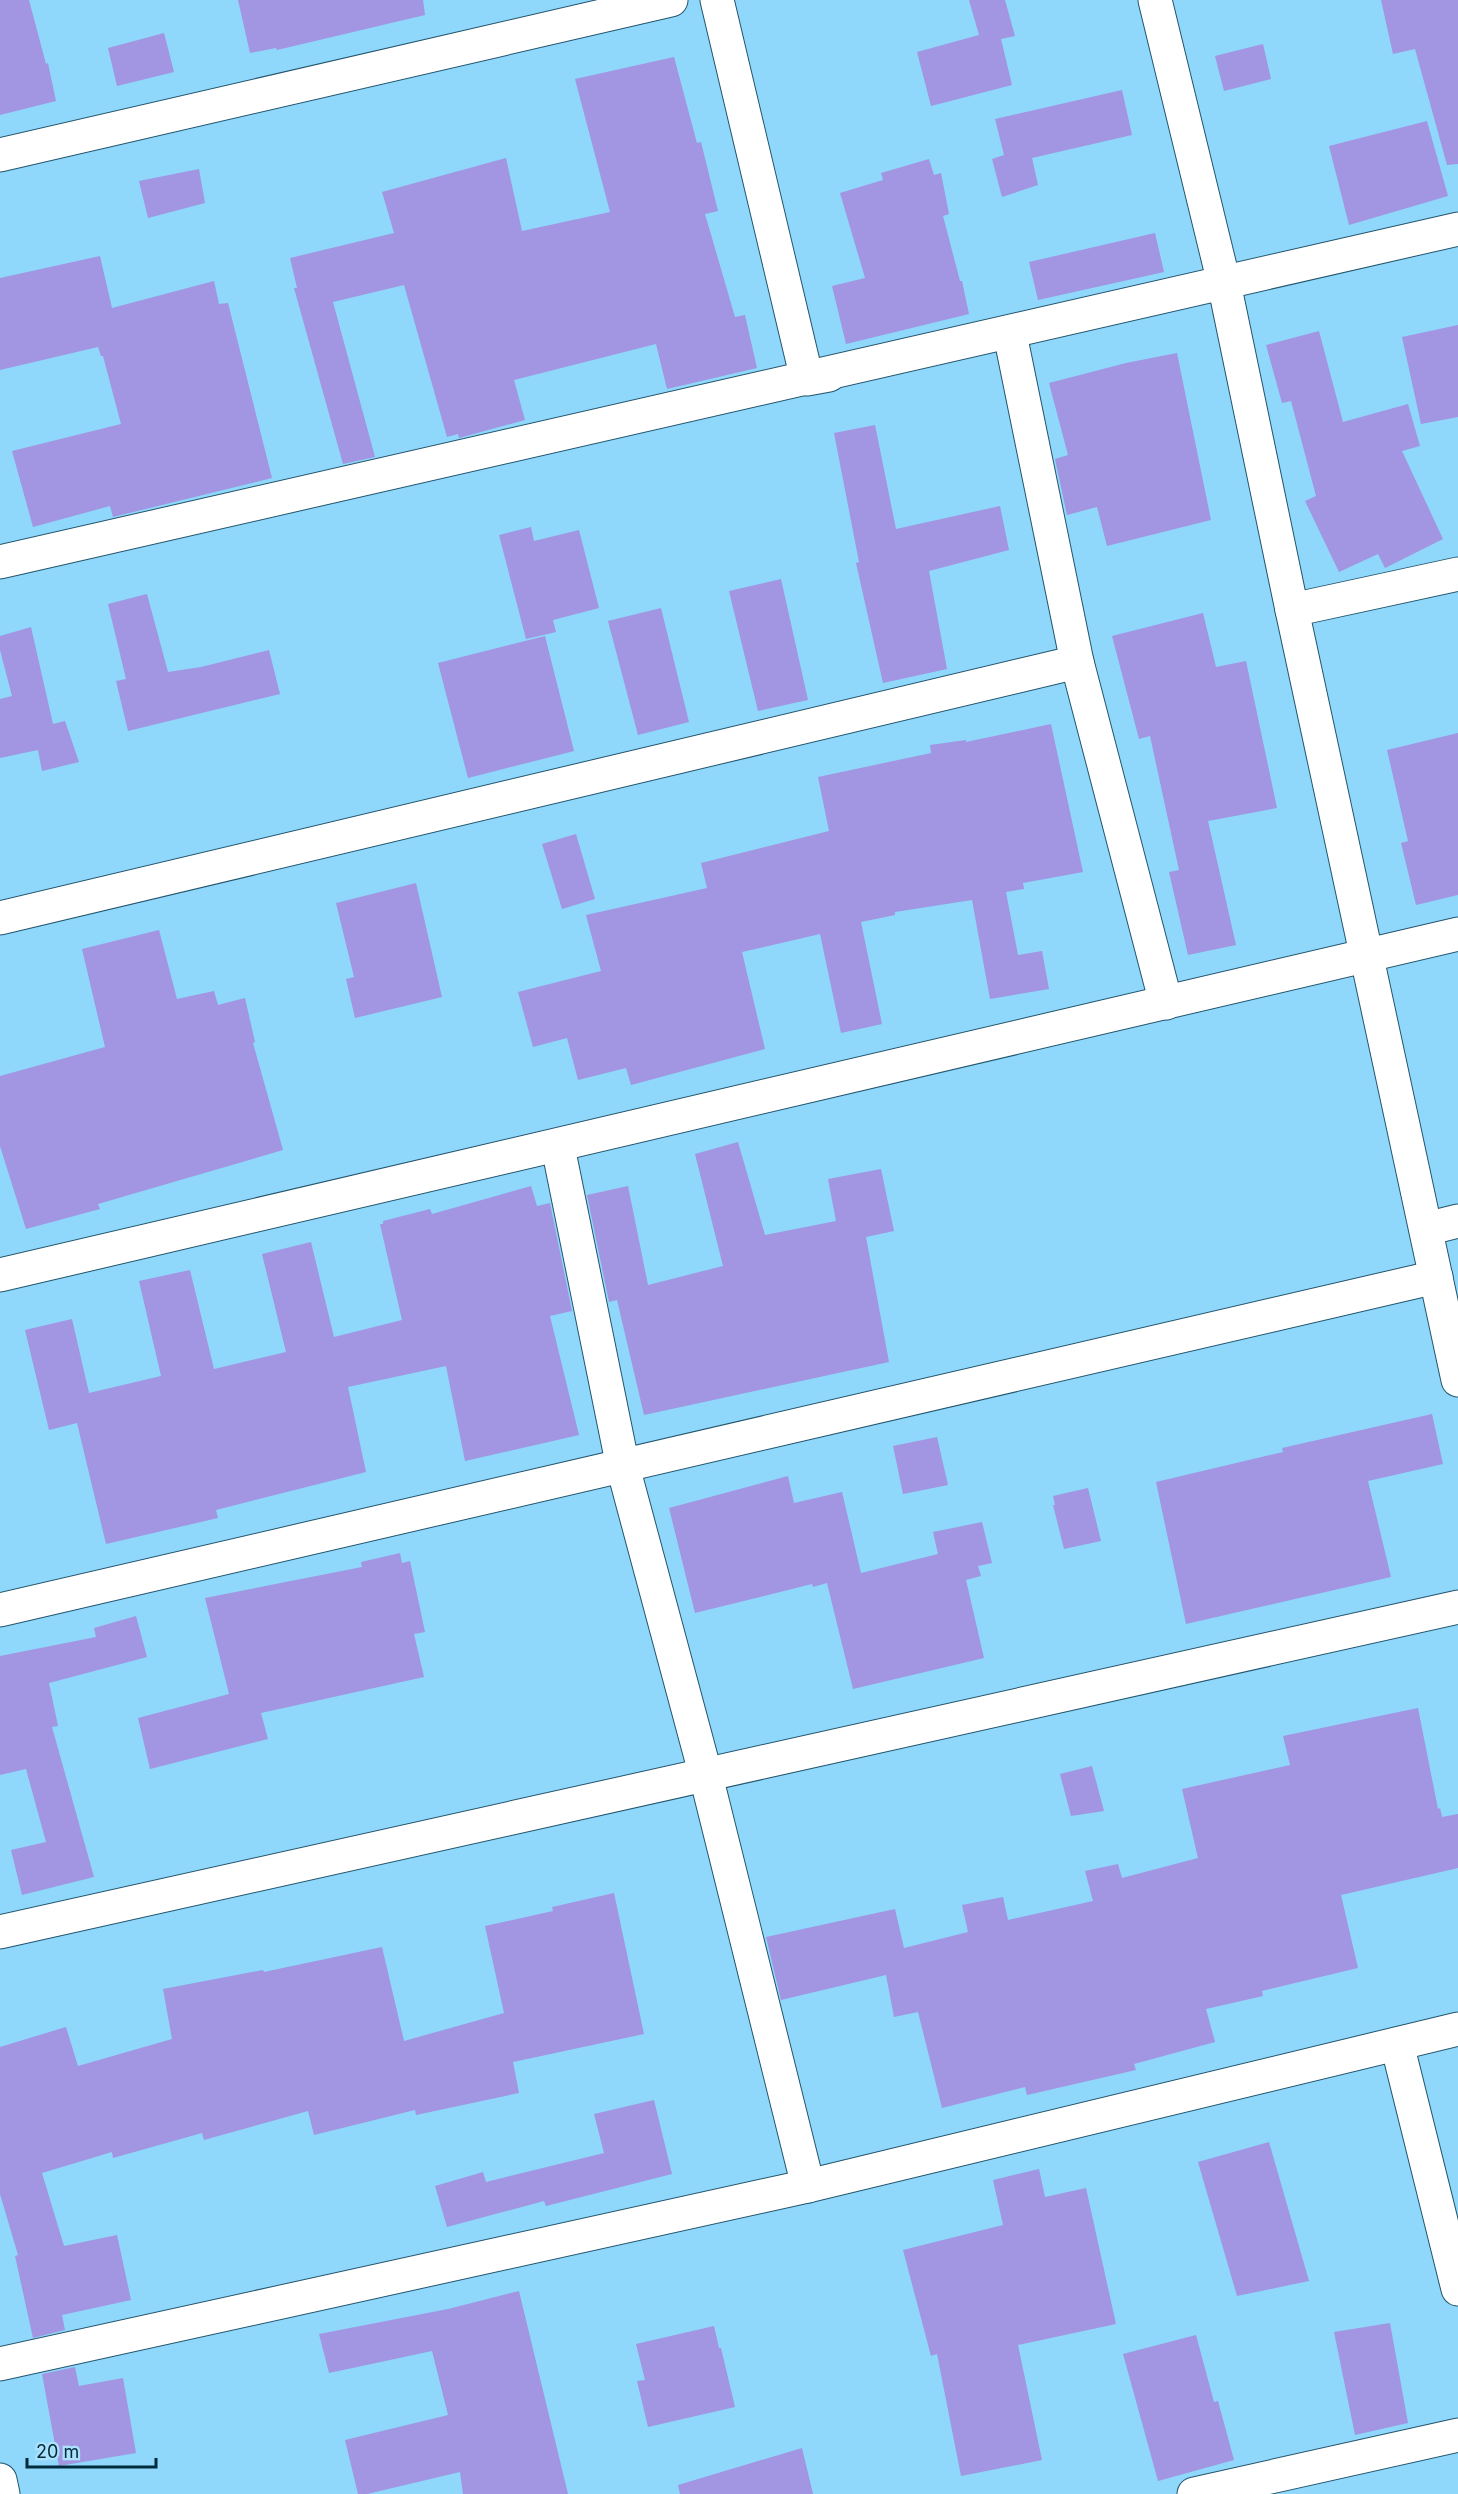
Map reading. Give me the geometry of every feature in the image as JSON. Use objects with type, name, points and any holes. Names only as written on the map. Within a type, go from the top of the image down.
[{"type":"street","points":[[0,154],[671,0]]},
{"type":"street","points":[[717,0],[807,379]]},
{"type":"street","points":[[1155,0],[1224,283],[1458,1380]]},
{"type":"street","points":[[0,562],[1458,229]]},
{"type":"street","points":[[807,379],[1011,339],[1224,283]]},
{"type":"street","points":[[1011,339],[1077,662],[1166,1003]]},
{"type":"street","points":[[1292,610],[1458,574]]},
{"type":"street","points":[[0,918],[1077,662]]},
{"type":"street","points":[[0,1275],[1458,934]]},
{"type":"street","points":[[558,1146],[623,1467],[706,1776],[808,2186]]},
{"type":"street","points":[[1426,1229],[1458,1221]]},
{"type":"street","points":[[0,1610],[623,1467],[1436,1276]]},
{"type":"street","points":[[0,1932],[1458,1607]]},
{"type":"street","points":[[0,2364],[808,2186],[1458,2029]]},
{"type":"street","points":[[1397,2044],[1458,2289]]},
{"type":"street","points":[[1194,2494],[1458,2435]]},
{"type":"street","points":[[0,2480],[3,2494]]},
{"type":"building","points":[[0,0],[29,0],[46,64],[48,63],[56,101],[0,115]]},
{"type":"building","points":[[238,0],[423,0],[425,15],[277,50],[276,48],[250,53]]},
{"type":"building","points":[[969,0],[1005,0],[1015,36],[1001,39],[1012,85],[931,106],[917,52],[979,35]]},
{"type":"building","points":[[1381,0],[1458,0],[1458,164],[1447,165],[1415,49],[1393,54]]},
{"type":"building","points":[[164,33],[174,72],[117,86],[108,48]]},
{"type":"building","points":[[1263,44],[1271,79],[1224,91],[1215,56]]},
{"type":"building","points":[[674,57],[697,143],[701,142],[718,211],[705,214],[735,317],[745,315],[757,368],[667,389],[656,344],[514,380],[525,420],[459,438],[458,434],[447,437],[404,285],[333,302],[375,457],[343,464],[294,288],[297,288],[290,258],[394,233],[382,192],[506,158],[522,231],[610,212],[575,79]]},
{"type":"building","points":[[1122,90],[1132,135],[1032,158],[1038,185],[1002,197],[992,159],[1004,155],[995,119]]},
{"type":"building","points":[[1427,121],[1448,196],[1349,225],[1329,146]]},
{"type":"building","points":[[929,159],[934,175],[941,173],[949,214],[943,216],[969,314],[846,344],[832,286],[865,278],[840,193],[883,180],[881,173]]},
{"type":"building","points":[[199,169],[205,203],[148,218],[139,181]]},
{"type":"building","points":[[1155,233],[1164,272],[1038,300],[1029,262]]},
{"type":"building","points":[[100,256],[112,308],[214,281],[219,304],[228,303],[272,478],[113,517],[110,506],[33,527],[12,451],[121,424],[103,356],[98,347],[0,370],[0,278]]},
{"type":"building","points":[[1458,325],[1458,417],[1421,424],[1402,337]]},
{"type":"building","points":[[1319,331],[1343,422],[1408,404],[1420,446],[1402,451],[1443,539],[1385,568],[1378,554],[1339,572],[1305,501],[1316,496],[1291,401],[1282,403],[1266,345]]},
{"type":"building","points":[[1177,353],[1211,520],[1107,546],[1097,507],[1067,515],[1055,459],[1068,455],[1049,383],[1126,363]]},
{"type":"building","points":[[875,425],[896,529],[1000,506],[1009,550],[929,571],[947,669],[883,683],[856,563],[859,562],[834,433]]},
{"type":"building","points":[[531,527],[534,541],[579,530],[599,608],[553,620],[556,632],[526,639],[499,535]]},
{"type":"building","points":[[781,579],[808,700],[758,711],[729,591]]},
{"type":"building","points":[[147,594],[168,672],[201,667],[269,650],[280,694],[128,731],[116,681],[126,679],[108,604]]},
{"type":"building","points":[[661,608],[689,722],[638,735],[608,621]]},
{"type":"building","points":[[1203,613],[1216,667],[1246,661],[1277,808],[1208,821],[1236,945],[1188,955],[1169,872],[1179,870],[1150,736],[1139,739],[1112,636]]},
{"type":"building","points":[[31,627],[53,724],[65,721],[79,762],[42,771],[38,750],[0,758],[0,699],[12,696],[0,650],[0,636]]},
{"type":"building","points":[[545,636],[574,751],[468,778],[438,663]]},
{"type":"building","points":[[1051,724],[1083,872],[1023,883],[1024,889],[1006,892],[1018,955],[1042,951],[1049,989],[990,999],[972,900],[895,912],[895,915],[861,922],[882,1024],[841,1033],[820,934],[742,952],[765,1049],[631,1085],[626,1068],[578,1080],[567,1038],[533,1047],[518,992],[601,971],[586,915],[707,888],[701,863],[829,831],[818,777],[931,753],[930,745],[966,740],[966,742]]},
{"type":"building","points":[[1458,733],[1458,895],[1416,905],[1401,843],[1408,841],[1387,750]]},
{"type":"building","points":[[576,834],[595,899],[562,909],[542,844]]},
{"type":"building","points":[[416,883],[442,997],[355,1018],[346,979],[354,977],[336,903]]},
{"type":"building","points":[[159,930],[177,999],[214,991],[218,1005],[245,998],[255,1042],[253,1043],[283,1150],[98,1204],[100,1209],[26,1229],[0,1146],[0,1076],[105,1047],[82,949]]},
{"type":"building","points":[[738,1142],[765,1235],[836,1221],[828,1179],[881,1169],[894,1231],[866,1237],[889,1362],[644,1415],[617,1300],[609,1302],[587,1195],[628,1186],[648,1285],[723,1266],[695,1154]]},
{"type":"building","points":[[531,1186],[537,1206],[550,1203],[572,1311],[550,1316],[579,1435],[465,1461],[446,1366],[348,1387],[366,1472],[216,1510],[218,1518],[106,1544],[77,1423],[49,1430],[25,1330],[72,1319],[89,1393],[161,1376],[139,1281],[190,1270],[214,1369],[286,1352],[262,1254],[311,1242],[334,1337],[402,1320],[380,1224],[383,1224],[383,1221],[430,1209],[432,1214]]},
{"type":"building","points":[[1432,1414],[1443,1464],[1368,1481],[1391,1577],[1186,1624],[1156,1482],[1283,1452],[1282,1448]]},
{"type":"building","points":[[937,1437],[948,1485],[903,1494],[893,1446]]},
{"type":"building","points":[[788,1476],[794,1503],[842,1492],[861,1573],[938,1554],[933,1532],[982,1522],[992,1563],[978,1566],[981,1576],[966,1580],[984,1658],[853,1689],[827,1583],[813,1587],[812,1584],[695,1613],[669,1508]]},
{"type":"building","points":[[1088,1488],[1101,1541],[1064,1549],[1053,1505],[1055,1505],[1053,1496]]},
{"type":"building","points":[[400,1553],[402,1563],[410,1561],[425,1632],[414,1634],[424,1677],[261,1713],[268,1739],[150,1769],[138,1718],[229,1694],[205,1598],[362,1567],[361,1562]]},
{"type":"building","points":[[136,1616],[147,1657],[49,1683],[58,1726],[52,1727],[94,1877],[22,1895],[11,1850],[46,1842],[26,1769],[0,1775],[0,1656],[96,1637],[94,1628]]},
{"type":"building","points":[[1418,1708],[1438,1809],[1440,1808],[1442,1817],[1458,1814],[1458,1868],[1341,1895],[1358,1968],[1262,1991],[1263,1996],[1206,2009],[1215,2042],[1134,2064],[1136,2070],[1027,2095],[1025,2087],[942,2108],[918,2012],[894,2017],[886,1975],[781,2000],[766,1937],[895,1909],[904,1948],[968,1932],[962,1905],[1003,1897],[1008,1920],[1093,1901],[1085,1871],[1118,1864],[1122,1878],[1198,1858],[1182,1789],[1290,1765],[1283,1736]]},
{"type":"building","points":[[1092,1766],[1104,1811],[1071,1816],[1060,1774]]},
{"type":"building","points":[[614,1893],[644,2034],[513,2062],[519,2093],[416,2115],[415,2110],[314,2135],[308,2111],[204,2140],[202,2133],[113,2158],[112,2152],[42,2173],[64,2246],[117,2235],[131,2300],[62,2315],[65,2330],[33,2338],[15,2256],[18,2255],[0,2194],[0,2047],[66,2027],[78,2066],[172,2039],[163,1989],[263,1970],[264,1972],[382,1947],[404,2041],[504,2013],[485,1926],[553,1911],[552,1907]]},
{"type":"building","points":[[654,2100],[672,2174],[546,2206],[544,2201],[447,2227],[435,2186],[483,2172],[486,2182],[604,2153],[594,2114]]},
{"type":"building","points":[[1269,2142],[1309,2281],[1237,2296],[1198,2162]]},
{"type":"building","points":[[1039,2169],[1045,2197],[1086,2188],[1116,2324],[1018,2345],[1042,2460],[961,2476],[937,2354],[931,2356],[903,2250],[1003,2225],[993,2180]]},
{"type":"building","points":[[519,2291],[568,2494],[463,2494],[460,2472],[367,2494],[358,2494],[345,2440],[448,2415],[432,2351],[329,2373],[319,2334],[448,2309]]},
{"type":"building","points":[[1390,2323],[1408,2423],[1355,2435],[1334,2332]]},
{"type":"building","points":[[714,2326],[735,2407],[648,2427],[637,2381],[645,2380],[636,2344]]},
{"type":"building","points":[[1196,2335],[1214,2402],[1218,2401],[1234,2460],[1158,2481],[1123,2354]]},
{"type":"building","points":[[75,2367],[79,2386],[123,2378],[136,2453],[59,2466],[42,2374]]},
{"type":"building","points":[[802,2448],[813,2494],[680,2494],[678,2485]]}]
